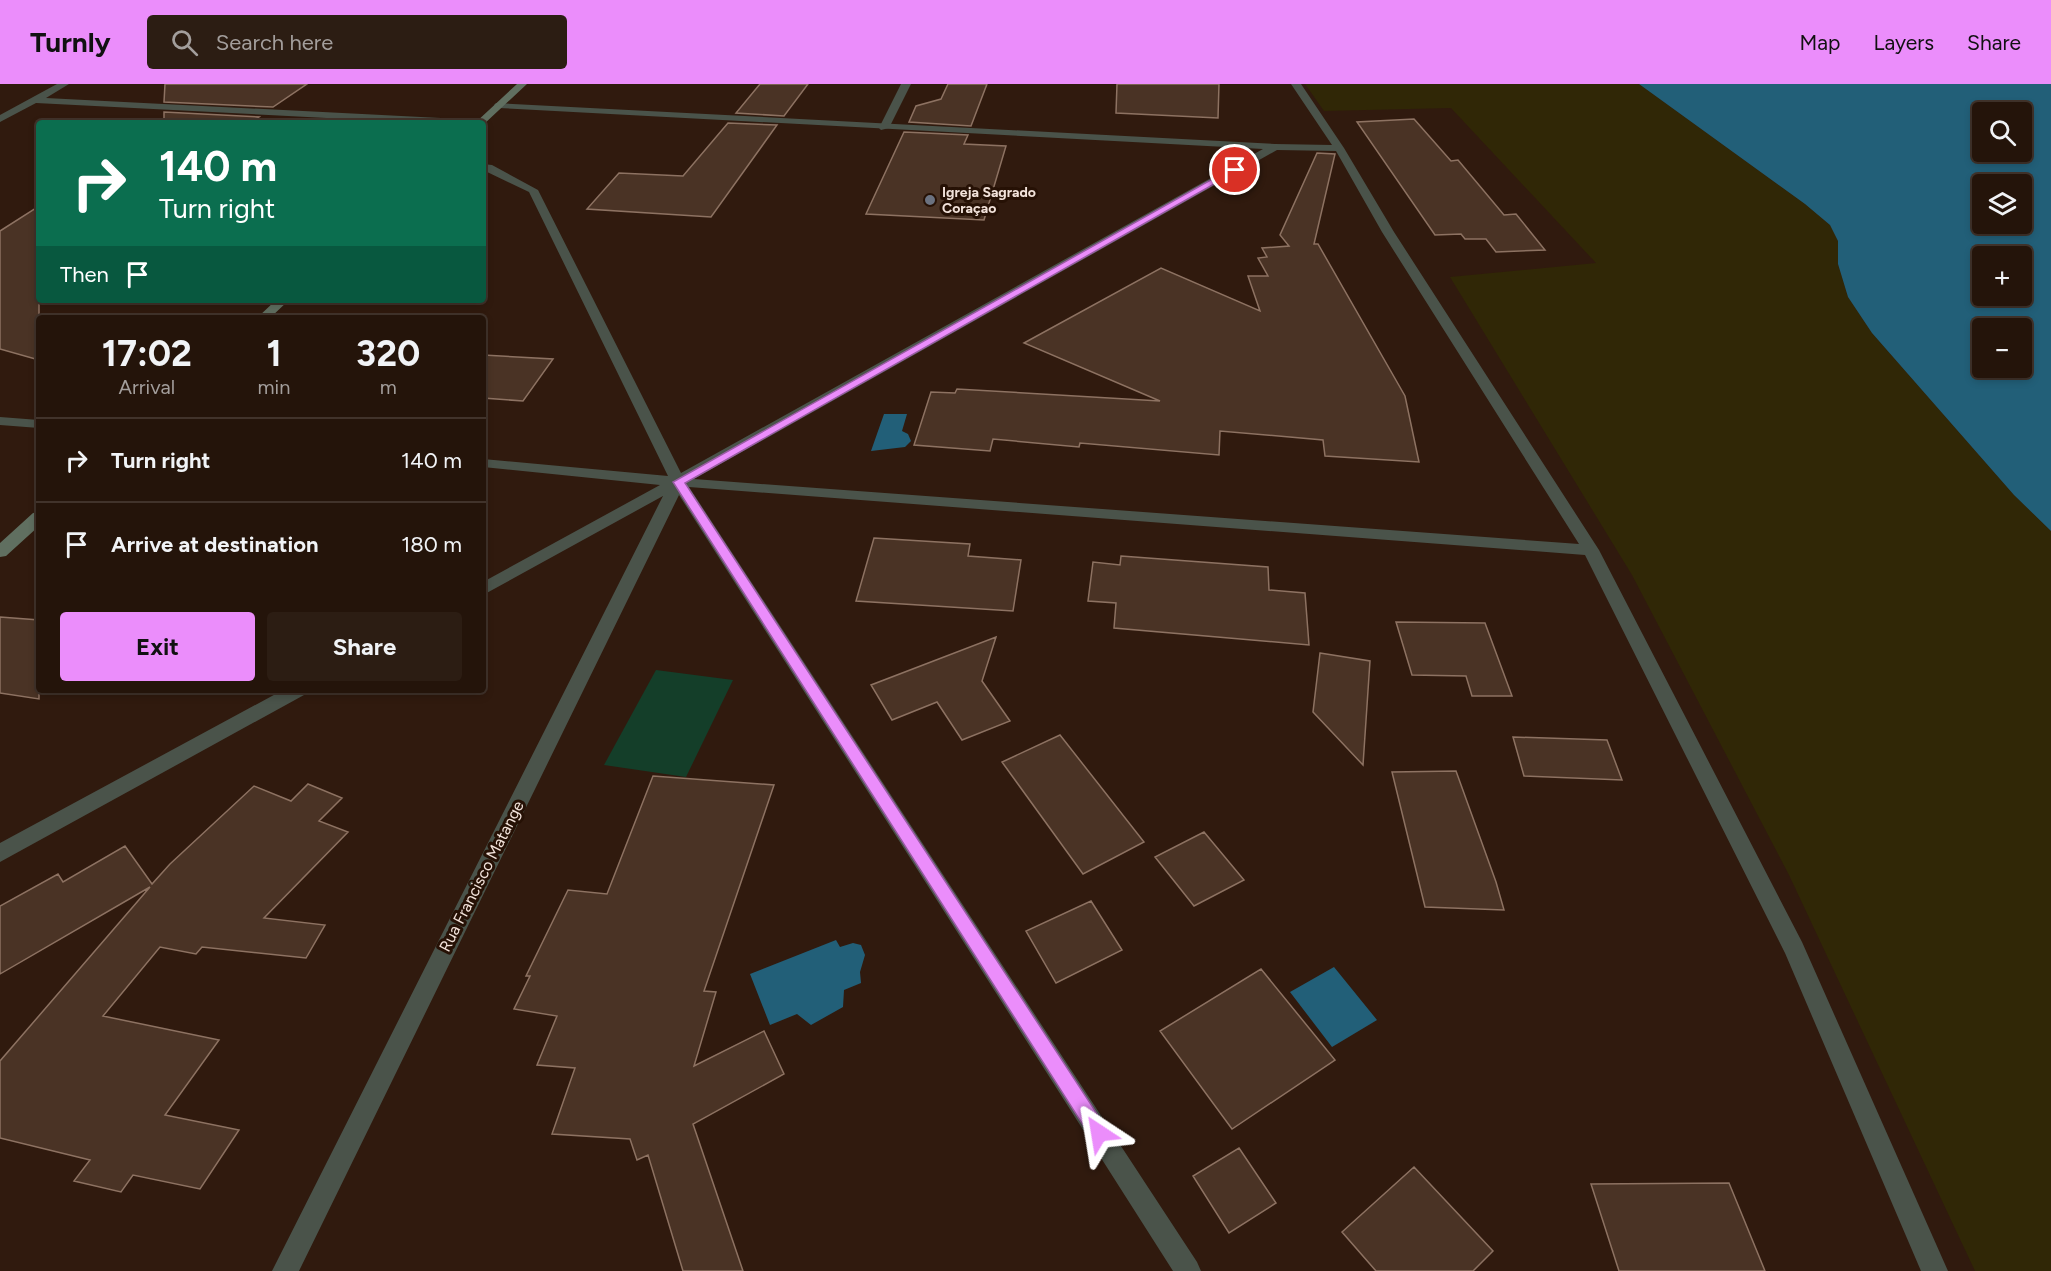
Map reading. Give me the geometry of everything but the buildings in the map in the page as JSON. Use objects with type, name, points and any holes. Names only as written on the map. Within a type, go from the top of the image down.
[{"type":"street","points":[[0,119],[64,84]]},
{"type":"street","points":[[483,120],[522,84]]},
{"type":"street","points":[[884,128],[906,84]]},
{"type":"street","points":[[1296,84],[1340,148],[1388,231],[1591,550],[1794,949],[1935,1271]]},
{"type":"street","points":[[35,100],[422,120]]},
{"type":"street","points":[[499,105],[884,128],[1275,147],[1340,148]]},
{"type":"street","points":[[486,587],[1275,147]]},
{"type":"street","points":[[486,168],[533,190],[678,482],[1188,1271]]},
{"type":"street","points":[[266,315],[280,303]]},
{"type":"street","points":[[0,421],[36,424]]},
{"type":"street","points":[[486,463],[678,482],[1591,550]]},
{"type":"street","name":"Rua Francisco Matange","points":[[285,1271],[678,482]]},
{"type":"street","points":[[0,552],[36,520]]},
{"type":"street","points":[[0,853],[293,693]]},
{"type":"green space","points":[[656,670],[733,680],[686,777],[604,765]]},
{"type":"sand","points":[[1305,84],[1639,84],[1805,204],[1830,225],[1838,241],[1838,264],[1848,297],[1872,333],[2014,495],[2051,531],[2051,1271],[1975,1271],[1789,875],[1632,575],[1450,277],[1596,263],[1451,108],[1324,111]]},
{"type":"water","points":[[1639,84],[2051,84],[2051,531],[2014,495],[1872,333],[1848,297],[1838,264],[1838,241],[1830,225],[1805,204]]},
{"type":"water","points":[[884,414],[907,414],[902,431],[908,434],[911,441],[905,447],[871,451]]},
{"type":"water","points":[[836,940],[840,947],[853,943],[861,945],[865,955],[860,972],[861,983],[844,990],[843,1007],[811,1025],[797,1014],[770,1025],[750,974]]},
{"type":"water","points":[[1334,967],[1377,1020],[1332,1047],[1290,992]]},
{"type":"place","name":"Igreja Sagrado Coraçao","points":[[930,200]]},
{"type":"route","points":[[1099,1133],[678,482],[1235,170]]}]
